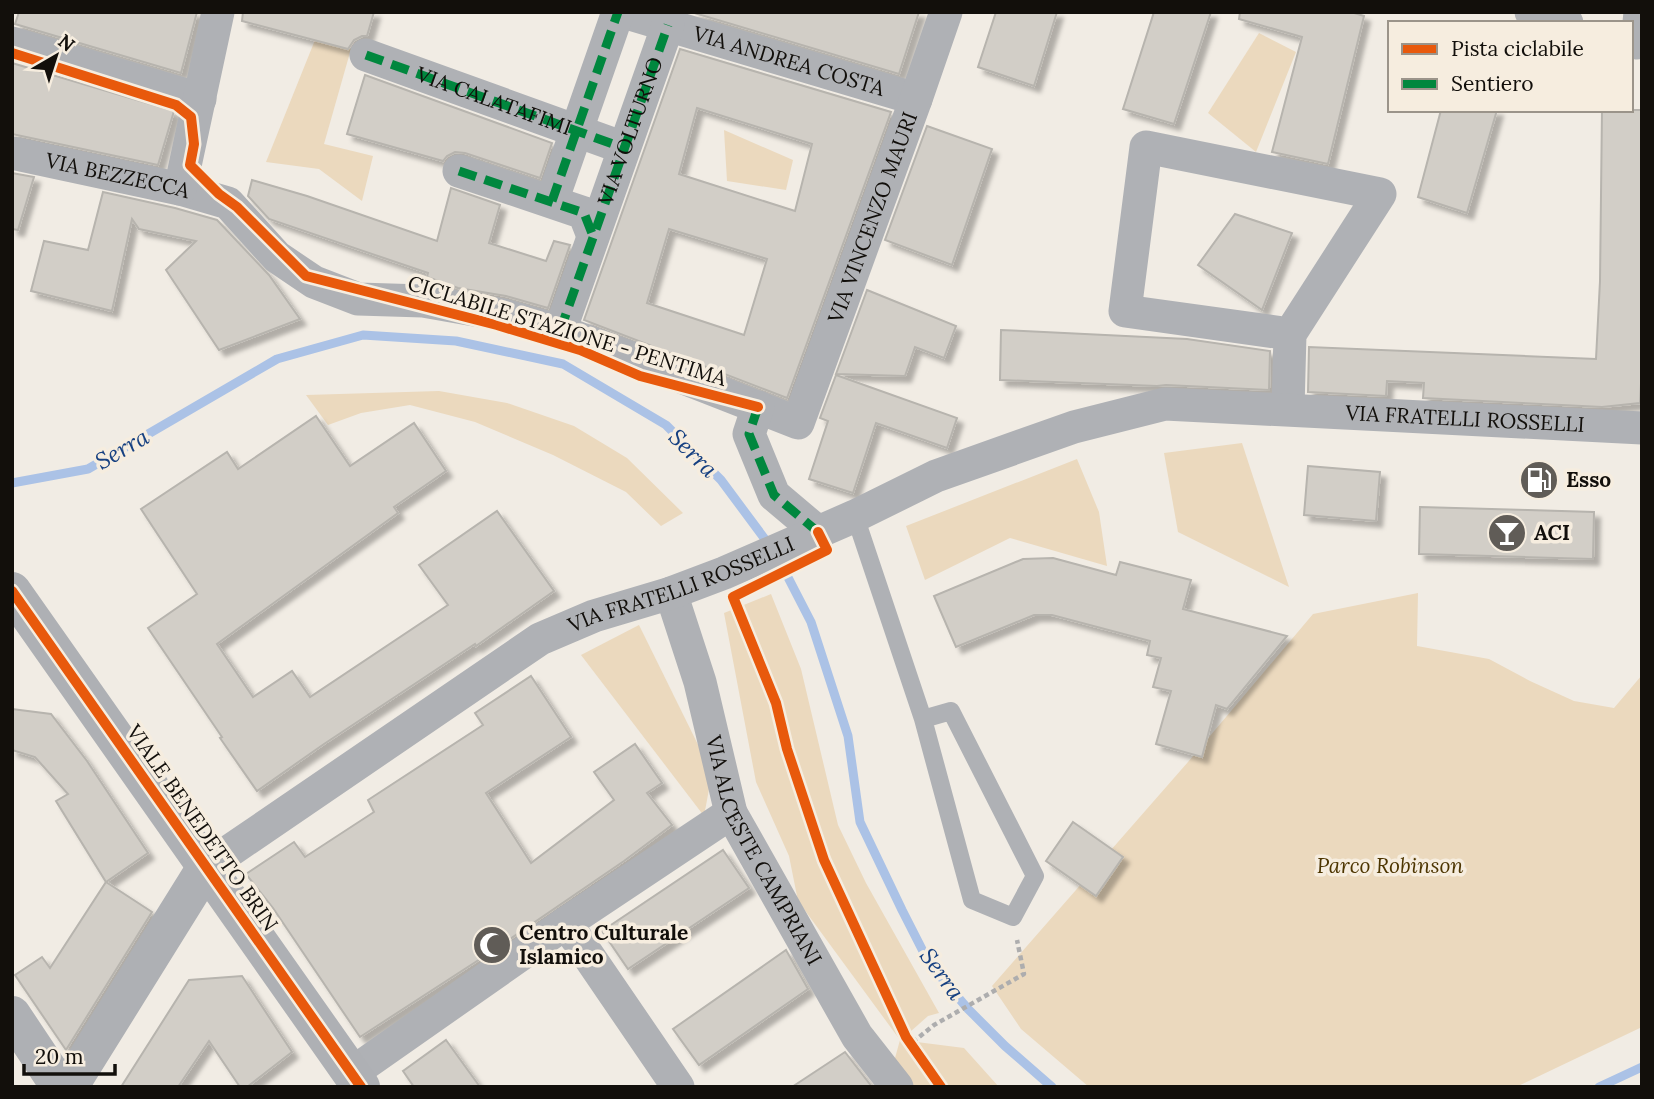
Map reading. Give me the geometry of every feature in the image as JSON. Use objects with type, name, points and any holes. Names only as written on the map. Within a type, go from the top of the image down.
[{"type":"street","points":[[180,189],[218,12]]},
{"type":"street","points":[[552,201],[618,12]]},
{"type":"street","name":"VIA ANDREA COSTA","points":[[623,12],[916,99]]},
{"type":"street","name":"VIA VINCENZO MAURI","points":[[798,423],[946,12]]},
{"type":"street","points":[[1531,12],[1560,21]]},
{"type":"street","name":"VIA VOLTURNO","points":[[560,331],[668,25]]},
{"type":"street","points":[[12,43],[200,99]]},
{"type":"street","name":"VIA CALATAFIMI","points":[[366,55],[624,149]]},
{"type":"street","points":[[1288,409],[1290,334],[1380,194],[1146,148],[1125,312],[1290,334]]},
{"type":"street","name":"VIA BEZZECCA","points":[[12,153],[180,189],[229,203],[277,257],[314,282],[358,299],[436,303],[503,315],[560,331],[798,423]]},
{"type":"street","name":"VIA VOLTURNO","points":[[459,171],[584,212],[593,236]]},
{"type":"street","name":"VIA FRATELLI ROSSELLI","points":[[206,867],[540,639],[594,616],[671,593],[724,573],[808,538],[936,476],[1074,427],[1165,404],[1642,428]]},
{"type":"street","points":[[758,407],[749,434],[774,495],[808,538]]},
{"type":"street","name":"VIALE BENEDETTO BRIN","points":[[12,591],[24,633],[206,867],[356,1080]]},
{"type":"street","name":"VIA ALCESTE CAMPRIANI","points":[[671,593],[699,681],[731,813],[857,1036],[897,1087]]},
{"type":"street","points":[[356,1080],[565,923],[731,813]]},
{"type":"street","points":[[69,1087],[206,867]]},
{"type":"street","points":[[565,923],[678,1087]]},
{"type":"street","points":[[12,1015],[60,1087]]},
{"type":"lane","points":[[855,516],[923,719],[972,900],[1013,917],[1035,876],[951,710],[923,719]]},
{"type":"path","points":[[917,1056],[909,1040],[1024,974],[1013,917]]},
{"type":"green space","points":[[1259,33],[1296,52],[1256,152],[1208,113]]},
{"type":"green space","points":[[315,40],[351,49],[324,144],[373,156],[362,201],[319,169],[266,162]]},
{"type":"green space","points":[[724,130],[793,160],[786,190],[727,181]]},
{"type":"green space","points":[[439,391],[507,403],[574,426],[627,458],[683,513],[661,526],[626,492],[553,455],[475,422],[410,405],[361,413],[328,425],[306,395]]},
{"type":"green space","points":[[1242,443],[1289,587],[1178,532],[1164,453]]},
{"type":"green space","points":[[1077,459],[1099,512],[1107,566],[1010,538],[925,580],[906,526]]},
{"type":"green space","name":"Parco Robinson","points":[[1418,593],[1417,646],[1489,659],[1574,701],[1614,708],[1642,675],[1642,1027],[1516,1087],[1089,1087],[1021,1029],[992,986],[1313,614]]},
{"type":"green space","points":[[771,594],[801,669],[838,825],[866,883],[939,1013],[928,1016],[901,1040],[964,1048],[999,1087],[887,1087],[900,1040],[798,901],[789,856],[756,782],[724,613]]},
{"type":"green space","points":[[639,625],[712,773],[704,816],[581,655]]},
{"type":"building","points":[[19,12],[197,12],[181,73],[15,24]]},
{"type":"building","points":[[243,12],[374,12],[367,36],[354,40],[348,49],[242,21]]},
{"type":"building","points":[[691,12],[919,12],[899,74]]},
{"type":"building","points":[[996,12],[1057,12],[1034,86],[978,67]]},
{"type":"building","points":[[1154,12],[1211,12],[1174,124],[1123,109]]},
{"type":"building","points":[[1240,12],[1351,12],[1364,16],[1328,164],[1272,152],[1302,37],[1239,19]]},
{"type":"building","points":[[680,49],[891,112],[787,398],[584,320]],"holes":[[[697,108],[812,144],[795,211],[679,174]],[[669,229],[767,259],[744,335],[647,303]]]},
{"type":"building","points":[[12,63],[174,111],[158,165],[12,134]]},
{"type":"building","points":[[365,75],[552,143],[540,178],[465,153],[455,152],[443,161],[347,134]]},
{"type":"building","points":[[1642,110],[1640,403],[1602,407],[1423,398],[1424,383],[1387,381],[1386,396],[1308,392],[1309,347],[1596,359],[1600,281],[1602,112]]},
{"type":"building","points":[[1440,112],[1496,112],[1467,213],[1418,197]]},
{"type":"building","points":[[927,126],[992,149],[952,265],[885,240]]},
{"type":"building","points":[[12,173],[34,177],[18,230],[12,229]]},
{"type":"building","points":[[252,180],[437,241],[451,188],[500,205],[489,243],[546,261],[554,241],[570,245],[548,308],[506,296],[458,288],[427,277],[428,273],[269,219],[248,196]]},
{"type":"building","points":[[103,192],[217,220],[269,275],[300,319],[219,350],[166,270],[196,241],[139,229],[132,219],[112,311],[31,291],[44,241],[88,250]]},
{"type":"building","points":[[1235,214],[1292,233],[1262,310],[1198,265]]},
{"type":"building","points":[[867,290],[956,326],[944,358],[915,347],[905,376],[836,374]]},
{"type":"building","points":[[1001,330],[1187,339],[1270,351],[1269,390],[1000,380]]},
{"type":"building","points":[[836,375],[957,418],[947,448],[876,423],[853,493],[809,479],[828,421],[820,418]]},
{"type":"building","points":[[316,416],[350,466],[414,423],[446,471],[394,507],[398,513],[217,644],[253,697],[292,671],[310,697],[448,605],[419,565],[497,511],[554,591],[257,791],[148,628],[197,594],[141,509],[227,452],[238,469]]},
{"type":"building","points":[[1308,466],[1380,472],[1376,521],[1304,515]]},
{"type":"building","name":"ACI","points":[[1420,507],[1594,512],[1593,559],[1419,554]]},
{"type":"building","points":[[1053,558],[1116,575],[1120,562],[1191,580],[1183,609],[1287,636],[1227,709],[1216,705],[1202,757],[1156,744],[1171,691],[1153,687],[1161,658],[1147,655],[1150,641],[1052,615],[1034,615],[956,647],[934,596],[1023,559]]},
{"type":"building","points":[[531,676],[571,737],[486,793],[531,863],[614,800],[594,772],[635,744],[662,783],[647,793],[672,825],[494,950],[360,1037],[273,908],[246,874],[294,842],[305,857],[374,812],[368,800],[483,725],[475,713]]},
{"type":"building","points":[[12,709],[51,714],[87,761],[148,853],[106,882],[56,801],[68,794],[35,757],[12,750]]},
{"type":"building","points":[[1073,822],[1123,857],[1096,896],[1046,861]]},
{"type":"building","points":[[723,850],[749,888],[628,969],[602,931]]},
{"type":"building","points":[[106,882],[152,912],[66,1050],[15,975],[42,957],[50,968]]},
{"type":"building","points":[[786,950],[808,989],[699,1065],[673,1029]]},
{"type":"building","points":[[242,976],[292,1052],[247,1087],[240,1087],[209,1041],[178,1087],[121,1087],[189,980]]},
{"type":"building","points":[[446,1040],[480,1087],[414,1087],[403,1071]]},
{"type":"building","points":[[845,1052],[872,1087],[792,1087]]},
{"type":"waterway","name":"Serra","points":[[12,483],[88,469],[277,359],[363,335],[456,341],[563,364],[666,425],[721,480],[770,546]]},
{"type":"waterway","name":"Serra","points":[[778,558],[811,622],[848,736],[860,822],[929,963],[968,1009],[1052,1087]]},
{"type":"waterway","name":"Serra","points":[[1599,1087],[1642,1067]]},
{"type":"marked path","points":[[552,201],[618,12]]},
{"type":"marked path","points":[[560,331],[668,25]]},
{"type":"marked path","points":[[366,55],[624,148]]},
{"type":"marked path","points":[[459,171],[584,213],[593,236]]},
{"type":"marked path","points":[[758,407],[749,434],[774,495],[818,532]]},
{"type":"cycle path","name":"CICLABILE STAZIONE - PENTIMA","points":[[12,53],[176,105],[191,117],[194,144],[190,165],[219,194],[237,207],[306,276],[497,325],[580,350],[640,376],[758,407]]},
{"type":"cycle path","points":[[818,532],[827,550],[733,597],[776,703],[787,749],[824,860],[906,1037],[941,1087]]},
{"type":"cycle path","points":[[12,591],[361,1087]]},
{"type":"place","name":"Esso","points":[[1539,480]]},
{"type":"place","name":"ACI","points":[[1507,533]]},
{"type":"place","name":"Centro Culturale Islamico","points":[[492,945]]}]
